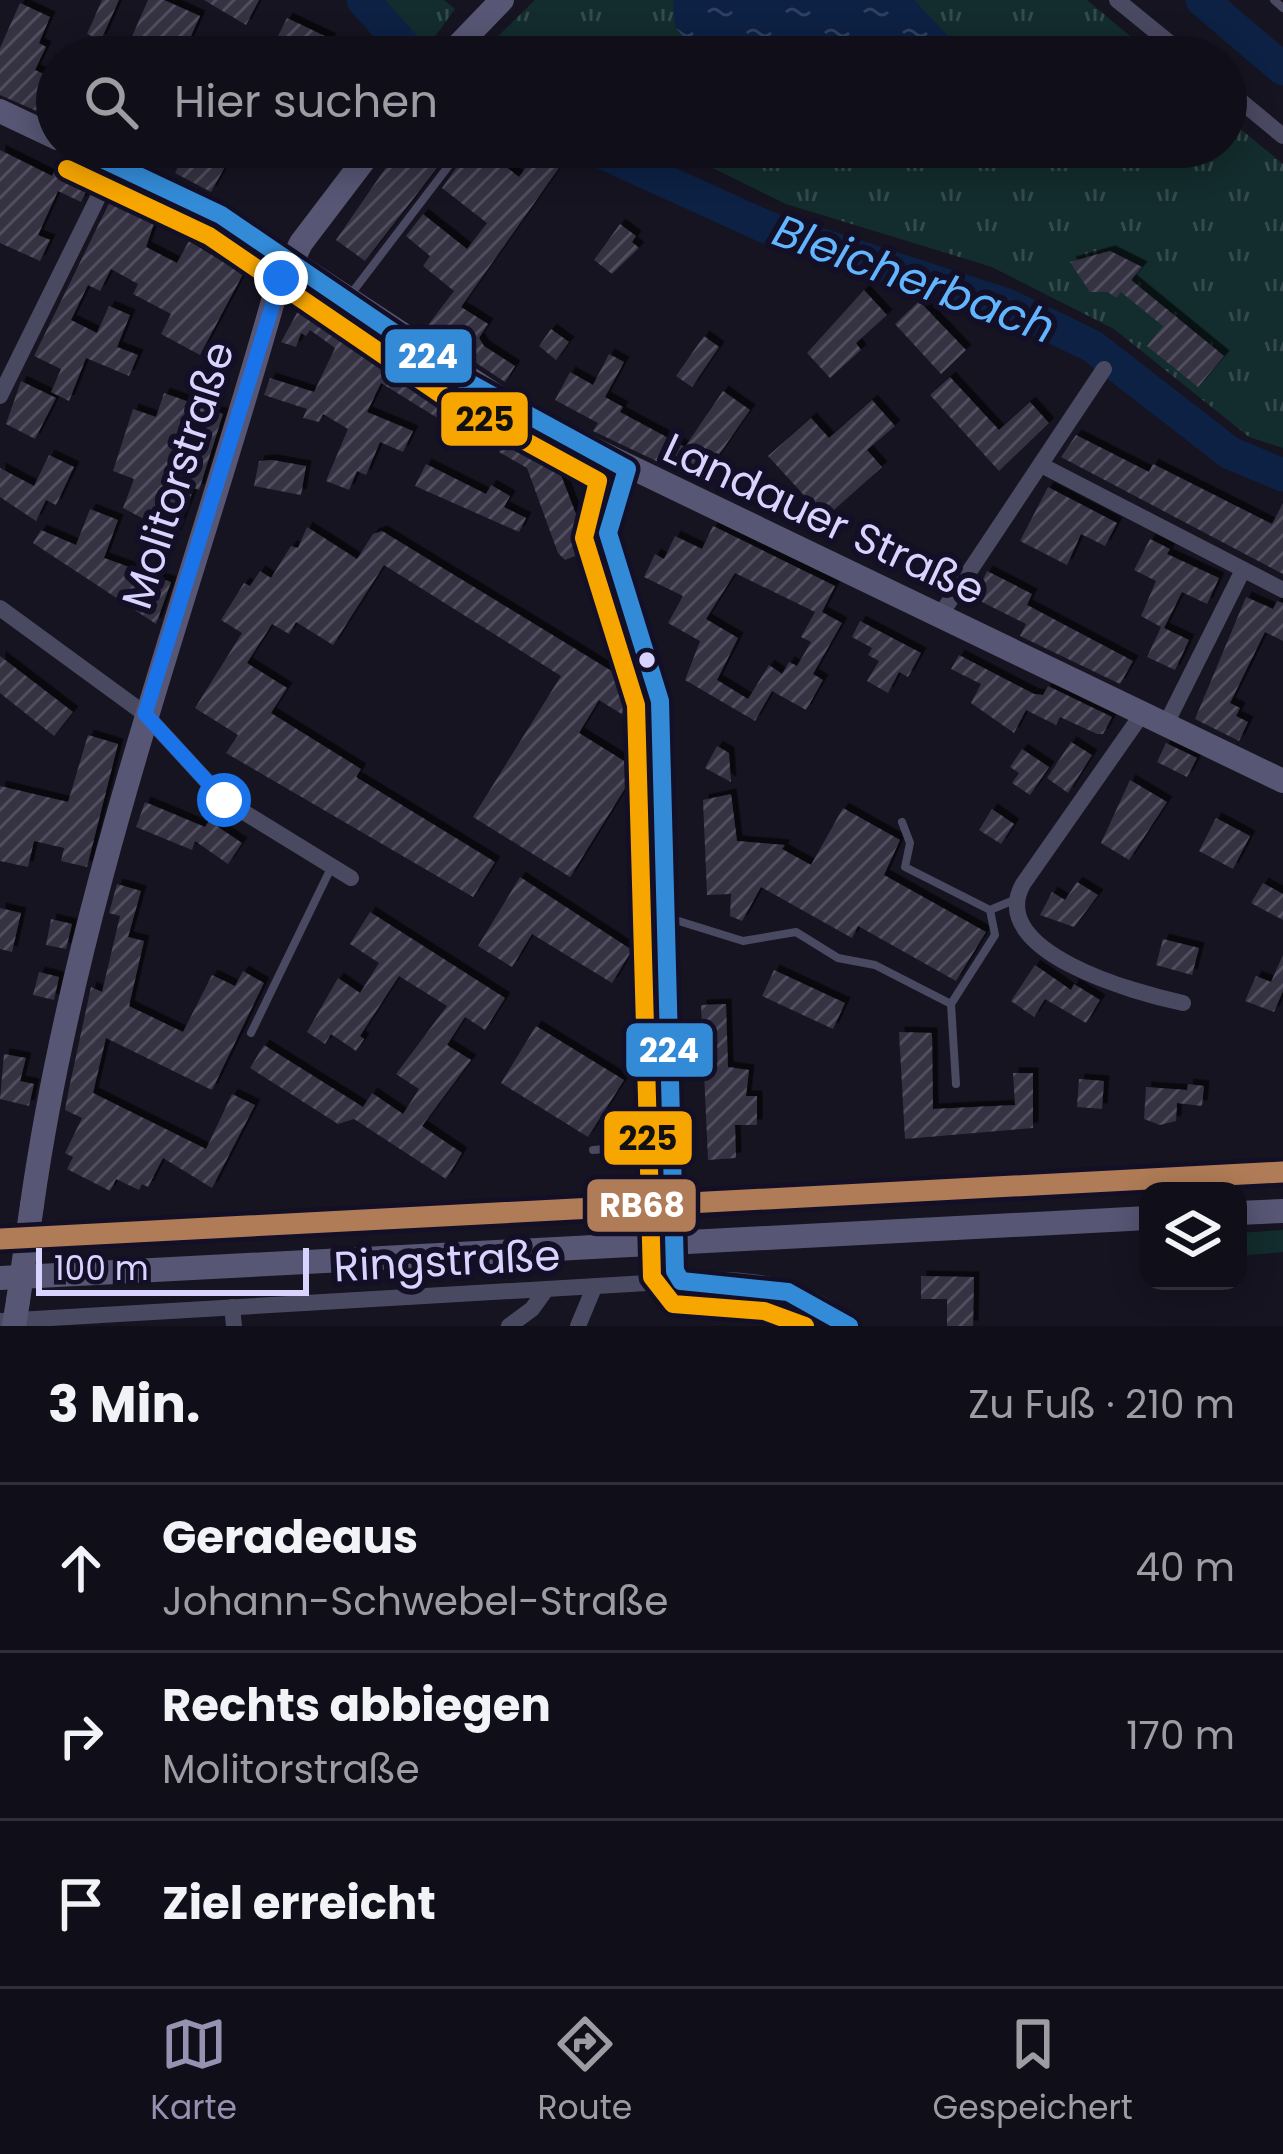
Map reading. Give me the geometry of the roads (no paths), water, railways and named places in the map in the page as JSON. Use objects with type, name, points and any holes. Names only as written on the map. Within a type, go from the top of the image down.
[{"type":"main road","points":[[467,36],[502,0]]},
{"type":"main road","points":[[0,111],[36,127]]},
{"type":"main road","name":"Landauer Straße","points":[[120,168],[221,215],[479,389],[627,469],[1283,781]]},
{"type":"main road","name":"Molitorstraße","points":[[12,1317],[64,1032],[145,714],[290,260],[358,168]]},
{"type":"main road","points":[[1247,1213],[1283,1211]]},
{"type":"main road","points":[[0,1278],[1139,1218]]},
{"type":"street","points":[[1117,0],[1161,36]]},
{"type":"street","points":[[1247,106],[1283,136]]},
{"type":"street","points":[[0,396],[113,168]]},
{"type":"street","points":[[939,616],[1104,369]]},
{"type":"street","points":[[1042,466],[1283,590]]},
{"type":"street","points":[[627,469],[608,533],[660,701],[670,1178],[677,1272],[765,1283],[811,1300],[849,1326]]},
{"type":"street","points":[[1183,1004],[1111,983],[1038,945],[1022,930],[1014,900],[1154,719],[1243,570]]},
{"type":"street","points":[[0,608],[145,714],[224,800],[351,878]]},
{"type":"street","name":"Ringstraße","points":[[12,1317],[233,1317],[593,1290],[677,1272]]},
{"type":"street","points":[[578,1326],[593,1290]]},
{"type":"street","points":[[508,1326],[532,1309],[545,1291]]},
{"type":"street","points":[[805,1326],[811,1300]]},
{"type":"lane","points":[[1274,0],[1283,8]]},
{"type":"lane","points":[[347,300],[447,168]]},
{"type":"lane","points":[[902,822],[910,843],[905,867],[990,910],[1014,900]]},
{"type":"lane","points":[[251,1033],[332,866]]},
{"type":"lane","points":[[956,1084],[951,1004],[995,935],[990,910]]},
{"type":"lane","points":[[667,918],[743,941],[796,932],[838,958],[875,964],[951,1004]]},
{"type":"lane","points":[[593,1150],[669,1144]]},
{"type":"water","points":[[673,0],[914,0],[948,36],[683,36],[675,27]]},
{"type":"waterway","name":"Bleicherbach","points":[[363,0],[395,36]]},
{"type":"waterway","points":[[1202,0],[1244,36]]},
{"type":"waterway","points":[[1247,38],[1283,69]]},
{"type":"waterway","name":"Bleicherbach","points":[[636,168],[766,227],[1007,305],[1092,346],[1230,453],[1283,475]]}]
